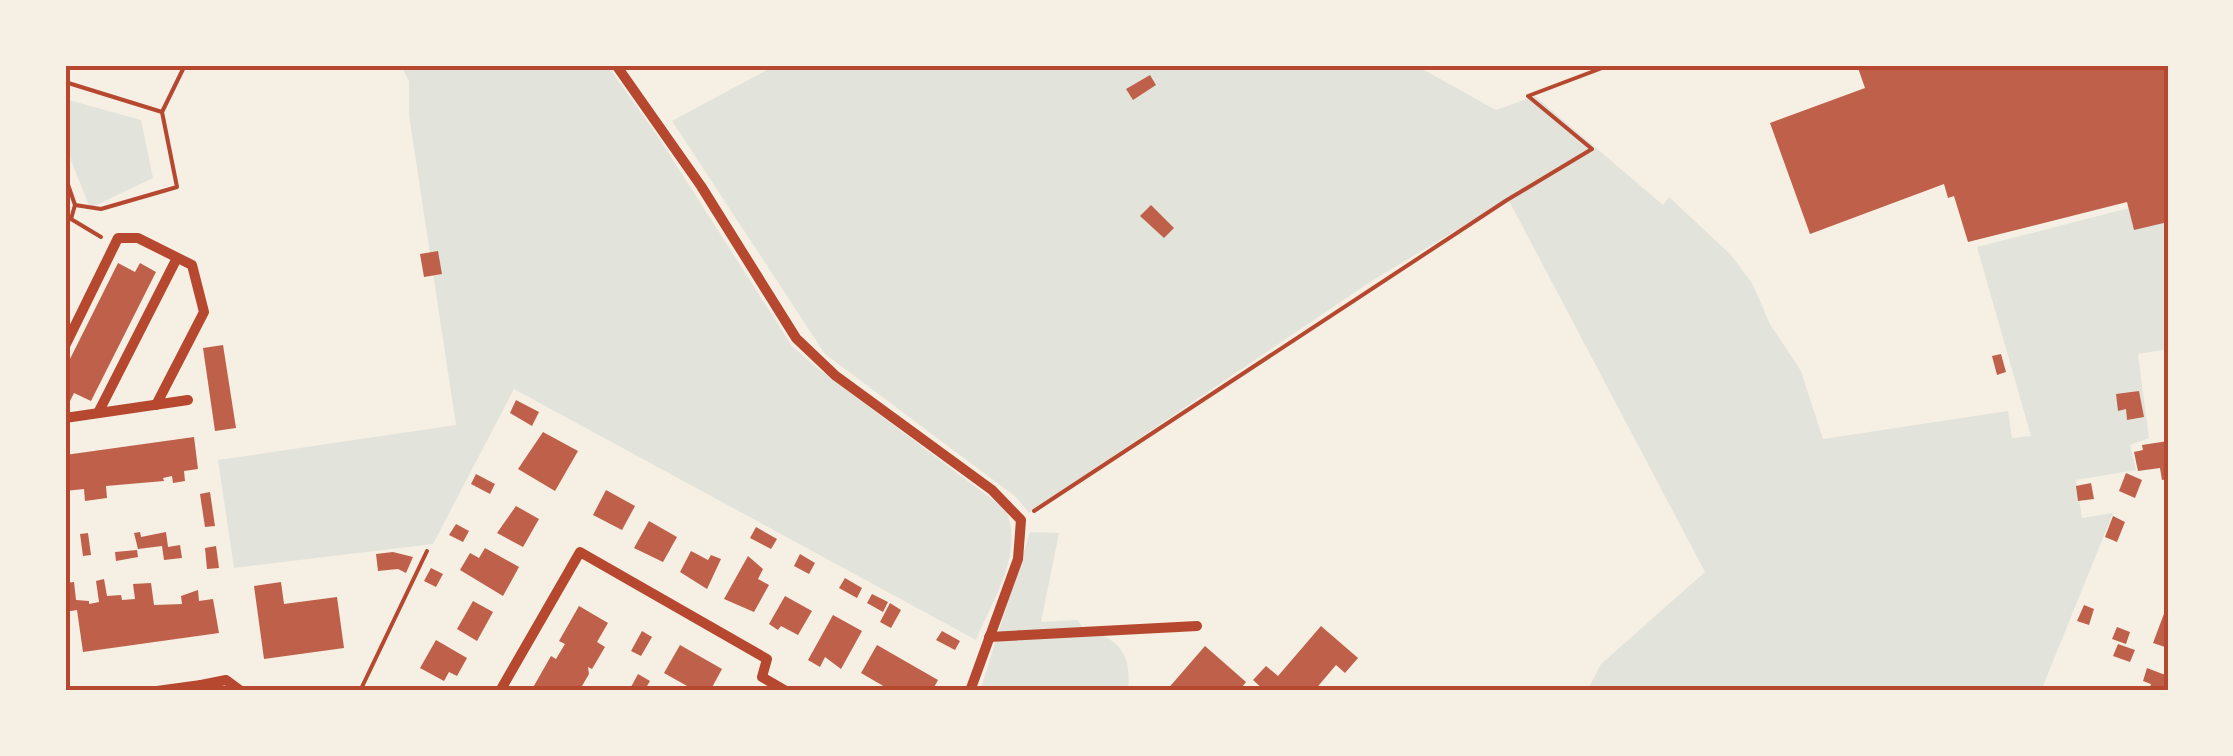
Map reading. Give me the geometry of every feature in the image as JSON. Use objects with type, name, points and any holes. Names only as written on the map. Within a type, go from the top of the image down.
[{"type":"street","points":[[616,65],[701,186],[796,338],[836,376],[992,490],[1021,520],[1018,559],[970,691]]},
{"type":"street","points":[[65,346],[118,238],[138,238],[192,265],[204,312],[156,405]]},
{"type":"street","points":[[98,414],[177,258]]},
{"type":"street","points":[[65,418],[188,400]]},
{"type":"street","points":[[500,691],[580,552],[767,659],[754,691]]},
{"type":"street","points":[[988,637],[1196,626]]},
{"type":"street","points":[[762,677],[786,691]]},
{"type":"street","points":[[158,691],[200,688],[226,680],[241,691]]},
{"type":"path","points":[[75,206],[101,210],[177,186],[162,112],[185,65]]},
{"type":"path","points":[[1021,520],[1507,200],[1592,149],[1528,96],[1610,65]]},
{"type":"path","points":[[65,82],[162,112]]},
{"type":"path","points":[[65,229],[75,206],[66,180]]},
{"type":"path","points":[[65,200],[72,196]]},
{"type":"path","points":[[71,219],[116,245]]},
{"type":"path","points":[[360,691],[427,550]]},
{"type":"shaded area","points":[[401,65],[607,65],[659,138],[792,346],[1005,509],[1012,541],[1009,558],[976,640],[514,389],[433,544],[234,568],[218,460],[456,425],[409,115],[409,81]]},
{"type":"shaded area","points":[[776,65],[1415,65],[1496,110],[1535,96],[1663,205],[1669,197],[1730,254],[1752,283],[1770,324],[1801,371],[1823,439],[2008,411],[2012,438],[2031,436],[1977,247],[2168,198],[2168,349],[2138,354],[2149,438],[2130,445],[2136,470],[2076,480],[2082,518],[2113,513],[2041,691],[1587,691],[1601,664],[1705,572],[1508,199],[1370,282],[1029,513],[1016,497],[825,354],[672,121]]},
{"type":"shaded area","points":[[65,99],[141,120],[153,178],[90,208],[65,145]]},
{"type":"shaded area","points":[[1030,532],[1059,533],[1041,622],[1078,620],[1083,628],[1114,642],[1128,666],[1128,691],[980,691]]},
{"type":"building","points":[[1857,65],[2168,65],[2168,222],[2134,230],[2127,202],[1968,242],[1954,196],[1948,198],[1944,184],[1810,234],[1770,123],[1865,88]]},
{"type":"building","points":[[1150,75],[1156,85],[1133,100],[1126,89]]},
{"type":"building","points":[[1151,205],[1174,228],[1164,238],[1140,216]]},
{"type":"building","points":[[438,251],[442,274],[424,277],[420,254]]},
{"type":"building","points":[[118,263],[135,272],[140,263],[156,272],[91,401],[74,393],[70,401],[65,399],[65,369]]},
{"type":"building","points":[[223,345],[236,428],[215,431],[203,348]]},
{"type":"building","points":[[2001,354],[2006,372],[1997,375],[1992,356]]},
{"type":"building","points":[[2139,391],[2144,417],[2127,420],[2126,409],[2118,411],[2116,394]]},
{"type":"building","points":[[516,400],[539,412],[532,426],[510,413]]},
{"type":"building","points":[[543,432],[578,451],[555,491],[518,469]]},
{"type":"building","points":[[194,437],[198,469],[184,471],[185,481],[173,483],[172,476],[163,478],[164,481],[106,486],[107,498],[85,501],[84,489],[65,491],[65,455]]},
{"type":"building","points":[[2168,441],[2168,479],[2162,480],[2160,468],[2138,471],[2134,452],[2143,450],[2142,445]]},
{"type":"building","points":[[2126,473],[2142,480],[2135,498],[2119,491]]},
{"type":"building","points":[[476,474],[495,484],[490,494],[471,484]]},
{"type":"building","points":[[2091,483],[2094,499],[2078,501],[2076,486]]},
{"type":"building","points":[[606,490],[635,506],[622,530],[593,515]]},
{"type":"building","points":[[210,492],[215,526],[205,527],[200,494]]},
{"type":"building","points":[[516,506],[539,519],[523,547],[497,533]]},
{"type":"building","points":[[2113,516],[2125,522],[2117,542],[2105,537]]},
{"type":"building","points":[[649,521],[677,537],[663,562],[634,548]]},
{"type":"building","points":[[456,524],[469,531],[463,542],[449,535]]},
{"type":"building","points":[[756,527],[777,539],[771,549],[750,538]]},
{"type":"building","points":[[140,532],[141,537],[166,532],[168,547],[180,545],[182,558],[164,560],[162,546],[138,549],[134,533]]},
{"type":"building","points":[[88,533],[91,555],[83,556],[80,534]]},
{"type":"building","points":[[216,546],[219,568],[207,569],[205,548]]},
{"type":"building","points":[[485,548],[519,567],[503,596],[460,570],[470,553],[479,558]]},
{"type":"building","points":[[137,550],[138,557],[116,561],[115,552]]},
{"type":"building","points":[[691,551],[708,560],[711,555],[721,559],[707,589],[680,572]]},
{"type":"building","points":[[393,552],[413,557],[406,573],[398,569],[378,571],[376,554]]},
{"type":"building","points":[[800,554],[815,563],[809,574],[794,566]]},
{"type":"building","points":[[748,556],[763,569],[758,579],[769,585],[754,612],[724,599]]},
{"type":"building","points":[[431,568],[443,574],[436,587],[424,581]]},
{"type":"building","points":[[845,578],[862,588],[857,598],[839,588]]},
{"type":"building","points":[[104,579],[107,596],[121,595],[122,600],[135,599],[133,584],[151,583],[154,605],[182,604],[181,596],[198,590],[199,601],[213,599],[219,633],[83,652],[77,610],[65,612],[65,583],[74,582],[76,600],[89,604],[99,602],[96,581]]},
{"type":"building","points":[[281,582],[284,604],[337,597],[344,648],[264,659],[254,586]]},
{"type":"building","points":[[872,594],[888,602],[883,612],[867,603]]},
{"type":"building","points":[[785,596],[812,611],[798,635],[769,624]]},
{"type":"building","points":[[473,601],[493,612],[477,641],[457,629]]},
{"type":"building","points":[[890,603],[901,610],[891,628],[880,622]]},
{"type":"building","points":[[2168,603],[2168,648],[2153,643]]},
{"type":"building","points":[[2084,605],[2094,609],[2089,625],[2077,621]]},
{"type":"building","points":[[579,606],[608,623],[597,642],[605,647],[592,669],[588,667],[589,674],[582,686],[574,691],[531,691],[551,656],[556,659],[565,644],[559,641]]},
{"type":"building","points":[[833,615],[862,631],[841,669],[825,657],[820,667],[808,660]]},
{"type":"building","points":[[1321,626],[1358,658],[1345,673],[1336,665],[1314,691],[1265,691],[1253,680],[1266,666],[1278,676]]},
{"type":"building","points":[[2117,627],[2130,632],[2126,644],[2112,639]]},
{"type":"building","points":[[642,631],[652,637],[641,656],[631,651]]},
{"type":"building","points":[[942,631],[960,641],[955,650],[936,640]]},
{"type":"building","points":[[436,640],[467,658],[457,676],[449,672],[444,681],[420,668]]},
{"type":"building","points":[[2118,644],[2135,650],[2130,662],[2113,656]]},
{"type":"building","points":[[680,645],[722,669],[710,691],[696,691],[664,673]]},
{"type":"building","points":[[877,645],[938,680],[932,691],[892,691],[861,673]]},
{"type":"building","points":[[1205,646],[1246,682],[1239,691],[1166,691]]},
{"type":"building","points":[[2147,668],[2168,676],[2168,691],[2149,691],[2151,684],[2143,681]]},
{"type":"building","points":[[638,674],[650,681],[644,691],[631,687]]}]
